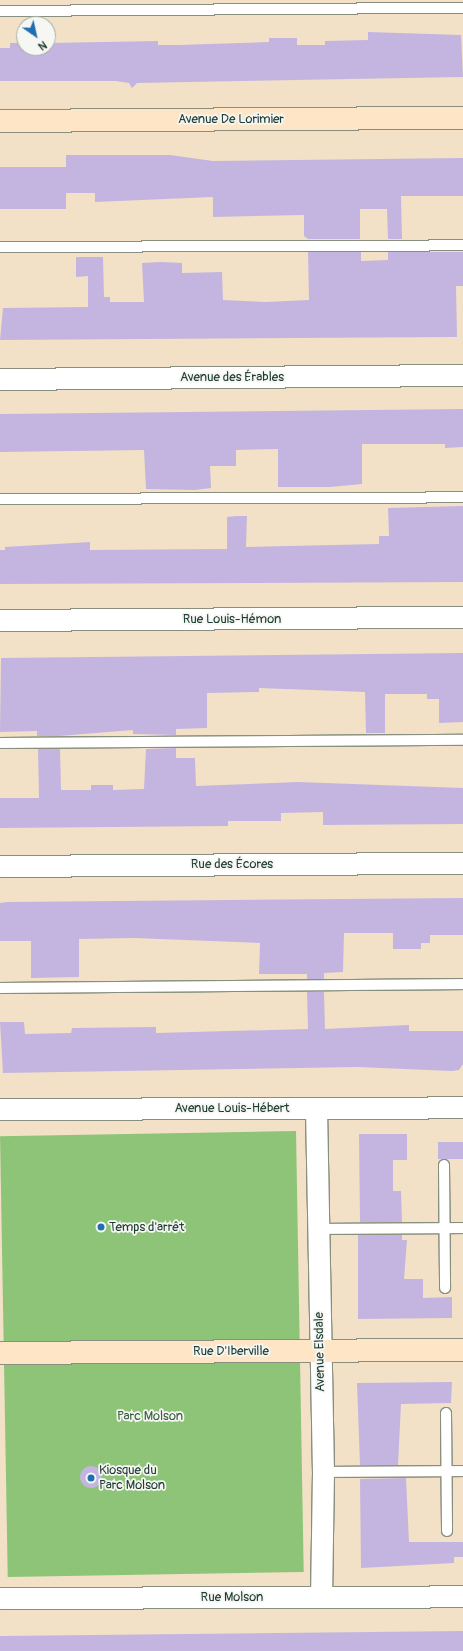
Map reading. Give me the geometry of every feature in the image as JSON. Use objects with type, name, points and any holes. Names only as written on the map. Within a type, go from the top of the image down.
[{"type":"main road","name":"Avenue De Lorimier","points":[[0,121],[463,118]]},
{"type":"main road","name":"Rue D'Iberville","points":[[0,1352],[463,1350]]},
{"type":"street","name":"Avenue des Érables","points":[[0,379],[463,375]]},
{"type":"street","name":"Rue Louis-Hémon","points":[[0,620],[463,617]]},
{"type":"street","name":"Rue des Écores","points":[[0,866],[463,863]]},
{"type":"street","name":"Avenue Louis-Hébert","points":[[0,1109],[463,1107]]},
{"type":"street","name":"Avenue Elsdale","points":[[316,1108],[323,1472],[321,1597]]},
{"type":"street","name":"Rue Molson","points":[[0,1598],[463,1596]]},
{"type":"lane","points":[[0,11],[463,8]]},
{"type":"lane","points":[[0,247],[463,245]]},
{"type":"lane","points":[[0,499],[463,497]]},
{"type":"lane","points":[[0,743],[463,740]]},
{"type":"lane","points":[[0,988],[463,984]]},
{"type":"lane","points":[[444,1165],[445,1288]]},
{"type":"lane","points":[[318,1229],[463,1228]]},
{"type":"lane","points":[[446,1413],[447,1531]]},
{"type":"lane","points":[[323,1472],[463,1471]]},
{"type":"green space","name":"Parc Molson","points":[[296,1131],[304,1572],[8,1577],[0,1136]]},
{"type":"building","points":[[368,32],[461,35],[463,77],[137,83],[132,88],[129,83],[116,81],[0,81],[0,48],[10,48],[10,43],[16,43],[16,56],[56,56],[56,43],[158,41],[158,45],[178,45],[269,42],[269,38],[297,38],[297,45],[325,45],[325,41],[368,40]]},
{"type":"building","points":[[66,155],[170,155],[213,161],[463,158],[463,196],[401,196],[402,239],[388,239],[387,209],[360,209],[360,239],[308,239],[304,236],[304,215],[213,217],[213,197],[95,202],[95,193],[66,193],[66,209],[0,209],[0,167],[66,167]]},
{"type":"building","points":[[308,252],[361,252],[361,261],[388,260],[388,252],[463,252],[463,286],[456,286],[457,337],[0,340],[3,308],[88,307],[88,276],[76,277],[76,257],[103,257],[104,297],[110,297],[110,302],[144,302],[142,263],[161,262],[182,263],[182,273],[222,272],[223,300],[266,302],[309,300]]},
{"type":"building","points":[[463,409],[463,447],[445,448],[445,444],[362,444],[362,484],[330,487],[278,487],[278,449],[236,450],[236,466],[210,466],[211,488],[195,490],[146,489],[144,450],[0,452],[0,414]]},
{"type":"building","points":[[463,506],[463,582],[0,584],[0,550],[5,550],[5,547],[90,542],[90,550],[227,549],[227,517],[236,516],[247,516],[246,547],[379,544],[379,536],[389,536],[388,508]]},
{"type":"building","points":[[463,653],[463,722],[439,723],[439,699],[427,699],[427,694],[385,694],[385,733],[366,733],[365,692],[259,688],[259,692],[207,693],[207,728],[176,729],[176,735],[133,734],[133,730],[59,736],[37,736],[37,731],[0,732],[1,658]]},
{"type":"building","points":[[176,748],[176,758],[195,758],[196,786],[298,782],[463,788],[463,824],[323,825],[323,812],[281,813],[281,821],[228,821],[228,826],[0,828],[0,798],[39,798],[38,749],[60,749],[61,790],[91,790],[91,785],[113,785],[113,790],[144,789],[146,749]]},
{"type":"building","points":[[463,898],[463,935],[430,935],[430,943],[421,943],[421,949],[393,949],[393,933],[344,933],[343,972],[324,973],[324,979],[307,979],[307,974],[259,974],[260,943],[134,938],[79,939],[79,977],[31,978],[31,941],[0,941],[0,903],[7,902]]},
{"type":"building","points":[[307,992],[324,992],[325,1029],[409,1025],[409,1031],[463,1031],[463,1064],[459,1070],[452,1071],[357,1067],[3,1073],[0,1022],[24,1022],[25,1034],[71,1033],[72,1028],[156,1027],[156,1033],[308,1029]]},
{"type":"building","points":[[359,1134],[407,1134],[407,1160],[393,1160],[393,1191],[401,1191],[402,1222],[360,1222]]},
{"type":"building","points":[[438,1142],[463,1142],[463,1159],[438,1159]]},
{"type":"building","points":[[358,1235],[402,1235],[402,1240],[407,1240],[404,1279],[423,1279],[423,1298],[452,1297],[452,1318],[358,1319]]},
{"type":"building","points":[[452,1382],[451,1403],[401,1404],[398,1465],[360,1465],[357,1383]]},
{"type":"building","name":"Kiosque du Parc Molson","points":[[87,1466],[95,1466],[102,1473],[102,1481],[95,1488],[87,1488],[80,1481],[80,1473]]},
{"type":"building","points":[[406,1478],[409,1542],[463,1542],[463,1557],[454,1557],[454,1563],[361,1568],[360,1479]]},
{"type":"building","points":[[463,1631],[463,1651],[0,1651],[0,1636]]},
{"type":"place","name":"Temps d'arrêt","points":[[101,1227]]},
{"type":"place","name":"Kiosque du Parc Molson","points":[[91,1478]]}]
